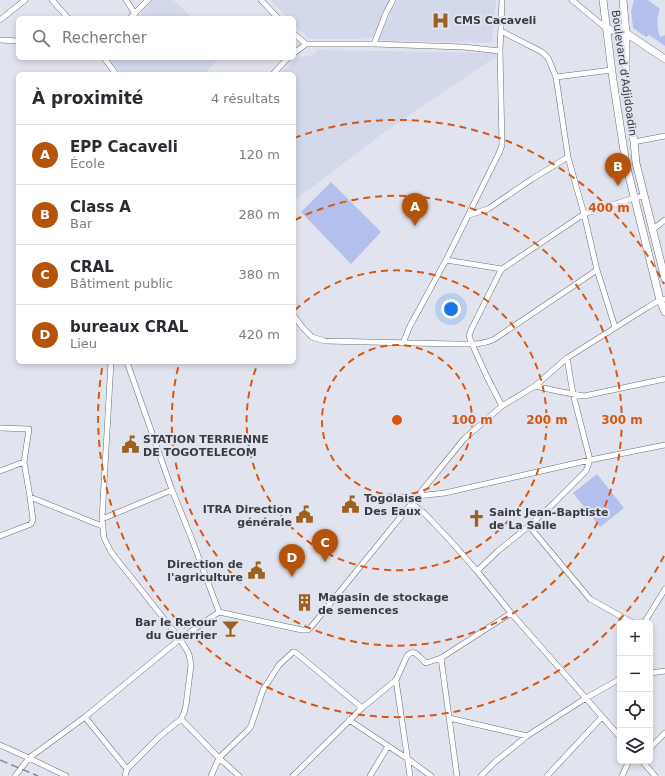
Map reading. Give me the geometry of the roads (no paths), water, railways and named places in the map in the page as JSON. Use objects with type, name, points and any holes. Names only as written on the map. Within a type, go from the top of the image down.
[{"type":"main road","name":"Boulevard d'Adjidoadin","points":[[603,0],[626,164],[665,312]]},
{"type":"main road","name":"Boulevard d'Adjidoadin","points":[[623,0],[626,33],[626,93],[636,163],[665,279]]},
{"type":"main road","points":[[607,29],[626,33],[665,59]]},
{"type":"street","points":[[0,20],[25,0]]},
{"type":"street","points":[[52,0],[66,16]]},
{"type":"street","points":[[126,0],[135,14]]},
{"type":"street","points":[[132,16],[148,0]]},
{"type":"street","points":[[261,0],[276,16]]},
{"type":"street","points":[[374,44],[386,13],[393,0]]},
{"type":"street","points":[[403,343],[410,326],[469,215],[502,145],[500,51],[502,0]]},
{"type":"street","points":[[572,0],[607,29]]},
{"type":"street","points":[[501,31],[545,54],[556,77],[568,157],[615,327]]},
{"type":"street","points":[[296,36],[306,44]]},
{"type":"street","points":[[0,40],[16,41]]},
{"type":"street","points":[[296,52],[306,44],[374,44],[463,47],[500,51]]},
{"type":"street","points":[[106,60],[114,72]]},
{"type":"street","points":[[276,72],[286,60]]},
{"type":"street","points":[[556,77],[612,70]]},
{"type":"street","points":[[634,142],[665,136]]},
{"type":"street","points":[[469,215],[488,209],[568,157]]},
{"type":"street","points":[[502,406],[487,377],[469,336],[470,330],[497,276],[502,269],[584,214],[644,196]]},
{"type":"street","points":[[652,230],[665,220]]},
{"type":"street","points":[[446,260],[502,269]]},
{"type":"street","points":[[296,319],[312,337],[324,341],[472,344],[488,342],[598,270]]},
{"type":"street","points":[[15,776],[29,758],[86,717],[180,639],[219,612],[308,630],[464,439],[502,406],[535,386],[567,358],[662,299]]},
{"type":"street","points":[[477,571],[498,551],[529,526],[585,474],[590,460],[573,394],[567,358]]},
{"type":"street","points":[[111,364],[102,519],[104,538],[111,552],[180,639],[189,654],[191,665],[186,705],[181,719],[159,737],[127,769],[125,776]]},
{"type":"street","points":[[128,364],[172,490],[219,612]]},
{"type":"street","points":[[535,386],[584,396],[665,379]]},
{"type":"street","points":[[0,428],[28,430],[24,462],[33,520],[30,524],[0,536]]},
{"type":"street","points":[[417,496],[450,492],[590,460],[665,445]]},
{"type":"street","points":[[0,471],[24,462]]},
{"type":"street","points":[[102,519],[172,490]]},
{"type":"street","points":[[30,497],[102,526]]},
{"type":"street","points":[[412,503],[448,538],[511,613],[617,734]]},
{"type":"street","points":[[529,526],[590,599],[628,620]]},
{"type":"street","points":[[646,620],[665,589]]},
{"type":"street","points":[[293,776],[349,720],[396,680],[407,656],[410,653],[415,653],[426,663],[441,658],[511,613]]},
{"type":"street","points":[[211,776],[218,758],[251,726],[263,690],[279,665],[294,652],[362,708]]},
{"type":"street","points":[[441,658],[457,776]]},
{"type":"street","points":[[653,673],[665,671]]},
{"type":"street","points":[[396,680],[410,776]]},
{"type":"street","points":[[480,776],[527,736],[586,698],[617,681]]},
{"type":"street","points":[[86,717],[127,769]]},
{"type":"street","points":[[547,776],[602,717]]},
{"type":"street","points":[[449,718],[527,736]]},
{"type":"street","points":[[181,719],[218,758],[239,776]]},
{"type":"street","points":[[349,720],[431,776]]},
{"type":"street","points":[[653,745],[665,733]]},
{"type":"street","points":[[0,745],[66,776]]},
{"type":"street","points":[[370,776],[388,746]]},
{"type":"street","points":[[622,776],[628,764]]},
{"type":"street","points":[[645,764],[655,776]]},
{"type":"railway","points":[[0,760],[38,776]]},
{"type":"place","name":"CMS Cacaveli","points":[[441,20]]},
{"type":"place","name":"Class A","points":[[618,186]]},
{"type":"place","name":"EPP Cacaveli","points":[[415,226]]},
{"type":"place","name":"STATION TERRIENNE DE TOGOTELECOM","points":[[130,445]]},
{"type":"place","name":"Togolaise Des Eaux","points":[[351,504]]},
{"type":"place","name":"ITRA Direction générale","points":[[305,515]]},
{"type":"place","name":"Saint Jean-Baptiste de La Salle","points":[[476,518]]},
{"type":"place","name":"CRAL","points":[[325,562]]},
{"type":"place","name":"Direction de l'agriculture","points":[[256,570]]},
{"type":"place","name":"bureaux CRAL","points":[[292,577]]},
{"type":"place","name":"Magasin de stockage de semences","points":[[305,603]]},
{"type":"place","name":"Bar le Retour du Guerrier","points":[[230,628]]}]
